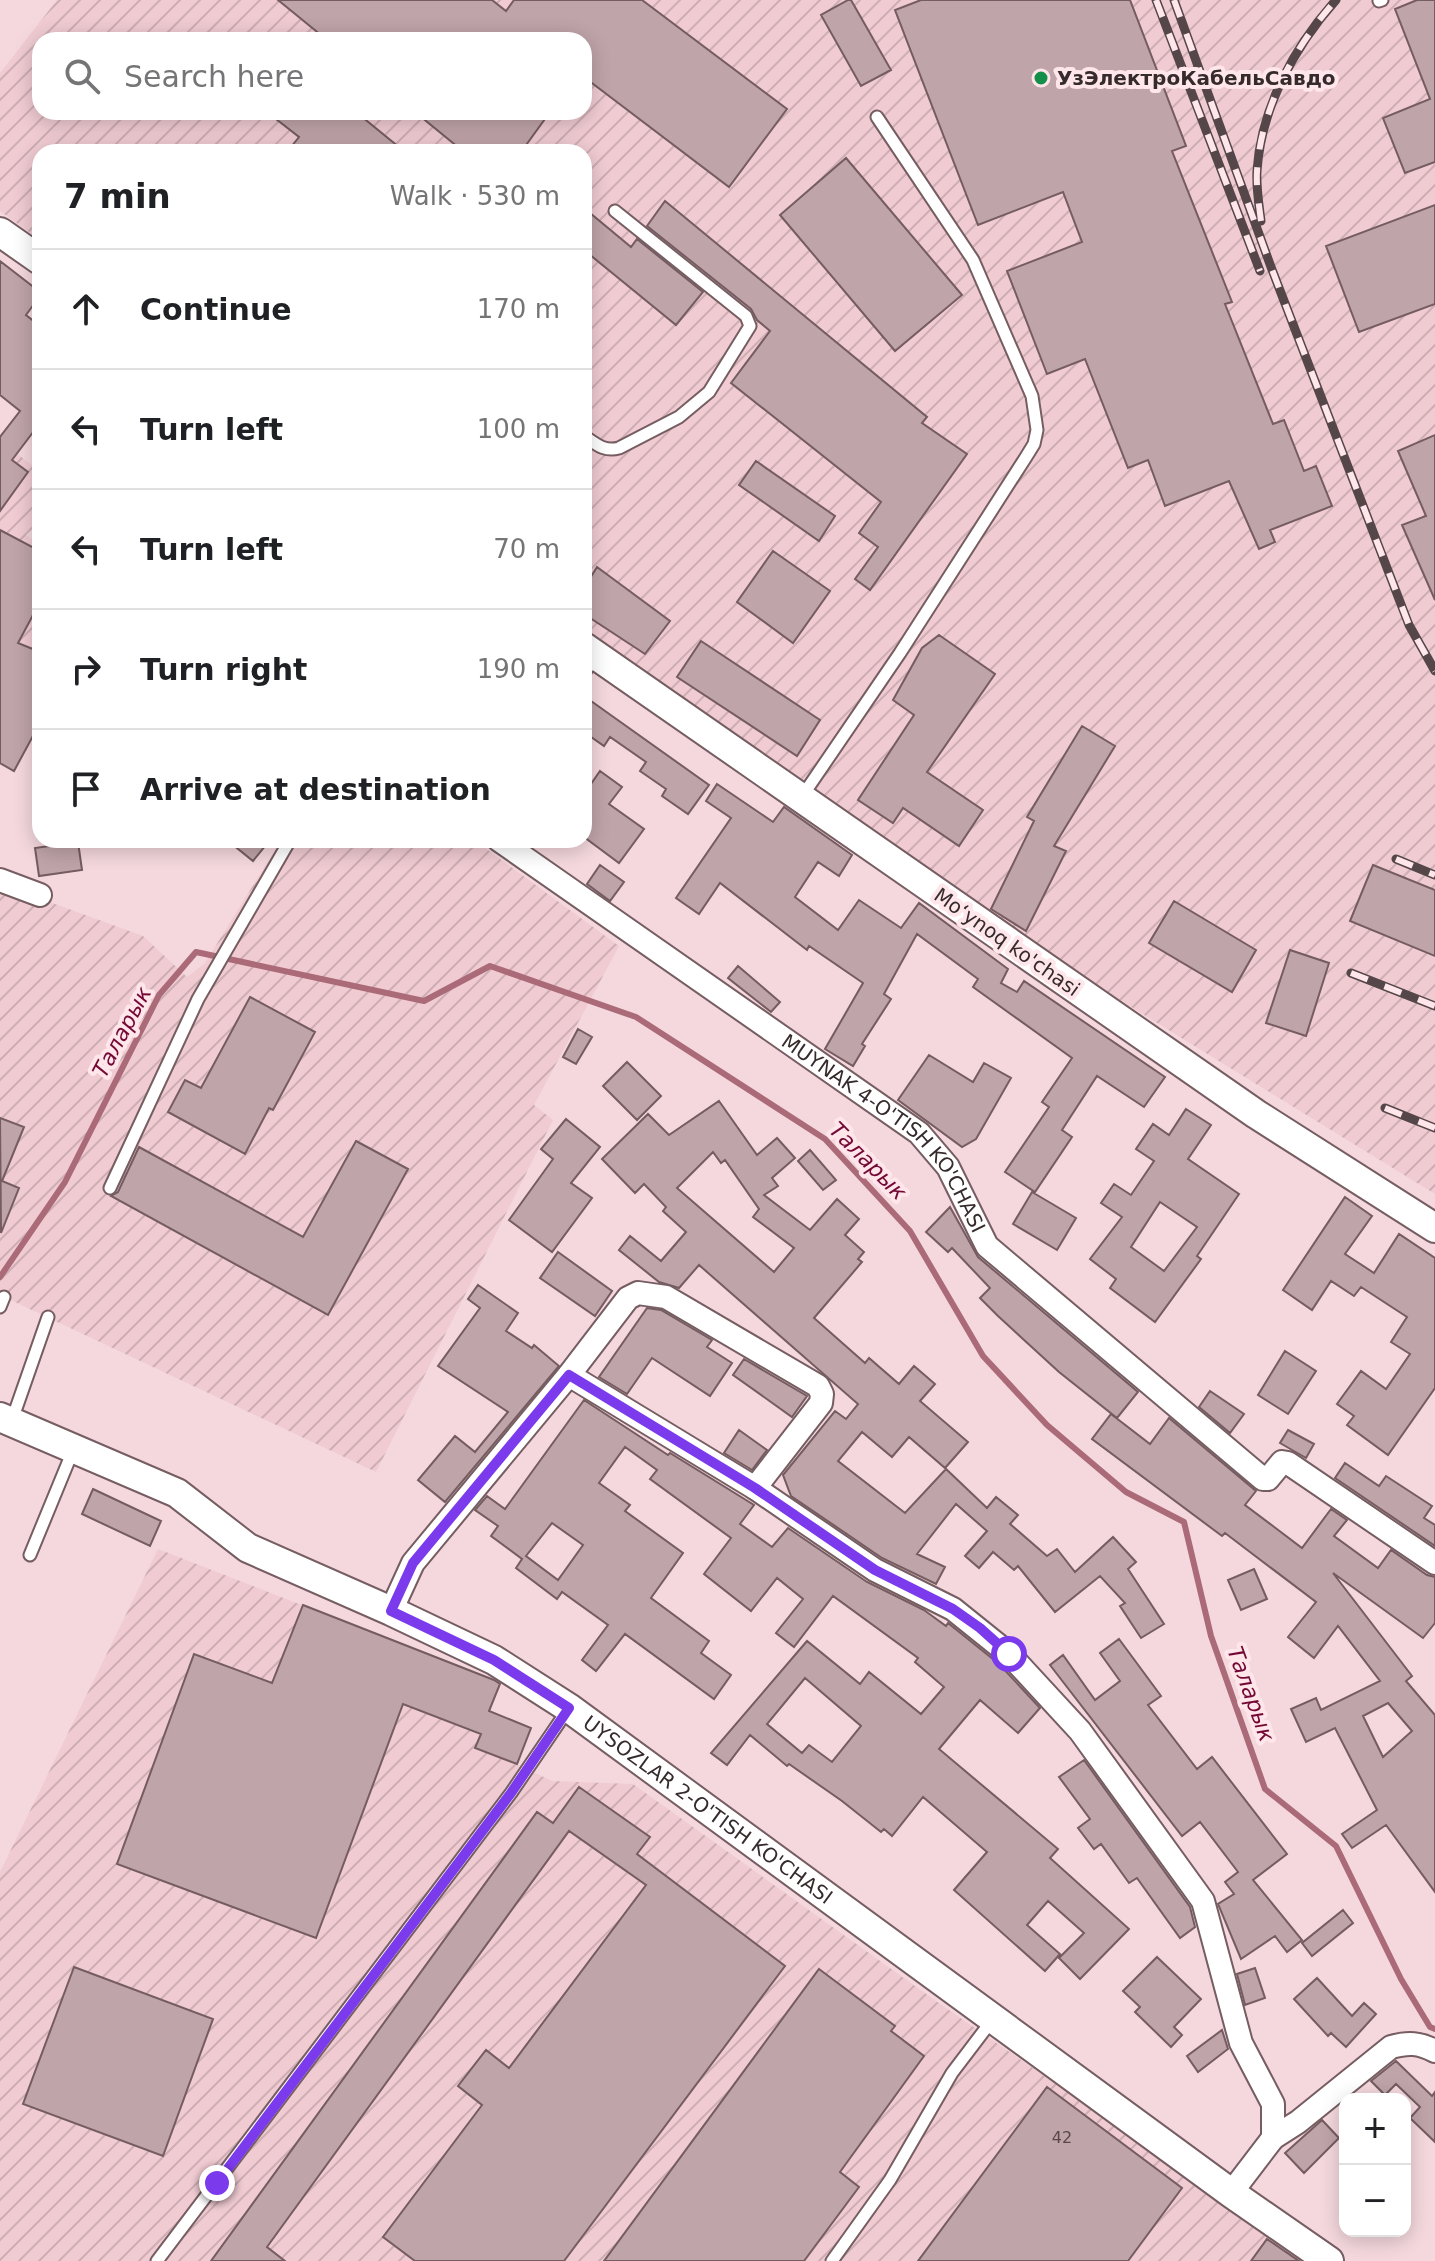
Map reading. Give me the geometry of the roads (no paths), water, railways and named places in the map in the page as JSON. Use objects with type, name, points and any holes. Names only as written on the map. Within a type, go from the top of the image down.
[{"type":"street","points":[[0,232],[32,254]]},
{"type":"street","name":"Moʻynoq ko'chasi","points":[[592,661],[800,799],[1256,1114],[1435,1228]]},
{"type":"street","name":"MUYNAK 4-O'TISH KO'CHASI","points":[[510,848],[919,1133],[948,1167],[987,1246],[1263,1479],[1268,1479],[1282,1462],[1288,1463],[1435,1563]]},
{"type":"street","points":[[0,880],[40,895]]},
{"type":"street","points":[[391,1611],[413,1563],[569,1375],[628,1298],[638,1293],[666,1297],[818,1386],[822,1394],[821,1403],[755,1488]]},
{"type":"street","points":[[569,1375],[755,1488],[875,1570],[953,1609],[980,1628],[1040,1685],[1080,1731],[1203,1901],[1241,2043],[1273,2104],[1273,2138]]},
{"type":"street","name":"UYSOZLAR 2-O'TISH KO'CHASI","points":[[6,1418],[177,1493],[248,1548],[494,1660],[569,1708],[1231,2193],[1329,2261]]},
{"type":"street","points":[[1231,2193],[1273,2138],[1298,2122],[1391,2047],[1407,2042],[1435,2051]]},
{"type":"lane","points":[[800,799],[900,653],[1018,470],[1034,444],[1037,430],[1032,396],[973,260],[877,117]]},
{"type":"lane","points":[[592,440],[610,450],[619,448],[679,417],[709,392],[750,326],[746,316],[615,211]]},
{"type":"lane","points":[[110,1188],[198,999],[285,848]]},
{"type":"lane","points":[[6,1418],[48,1317]]},
{"type":"lane","points":[[30,1555],[74,1448]]},
{"type":"lane","points":[[157,2261],[511,1793],[569,1708]]},
{"type":"lane","points":[[832,2261],[890,2180],[952,2073],[993,2019]]},
{"type":"waterway","name":"Таларык","points":[[0,1277],[65,1182],[159,995],[196,952],[424,1001],[490,966],[636,1017],[825,1139],[910,1231],[983,1356],[1047,1425],[1126,1492],[1184,1522],[1211,1636],[1265,1789],[1336,1846],[1401,1979],[1430,2027],[1435,2029]]},
{"type":"railway","points":[[1156,0],[1260,271]]},
{"type":"railway","points":[[1174,0],[1271,267],[1409,625],[1435,671]]},
{"type":"railway","points":[[1261,221],[1257,171],[1265,124],[1294,58],[1336,0]]},
{"type":"railway","points":[[1396,859],[1435,875]]},
{"type":"railway","points":[[1351,973],[1435,1006]]},
{"type":"railway","points":[[1385,1108],[1435,1128]]},
{"type":"place","name":"УзЭлектроКабельСавдо","points":[[1041,78]]}]
